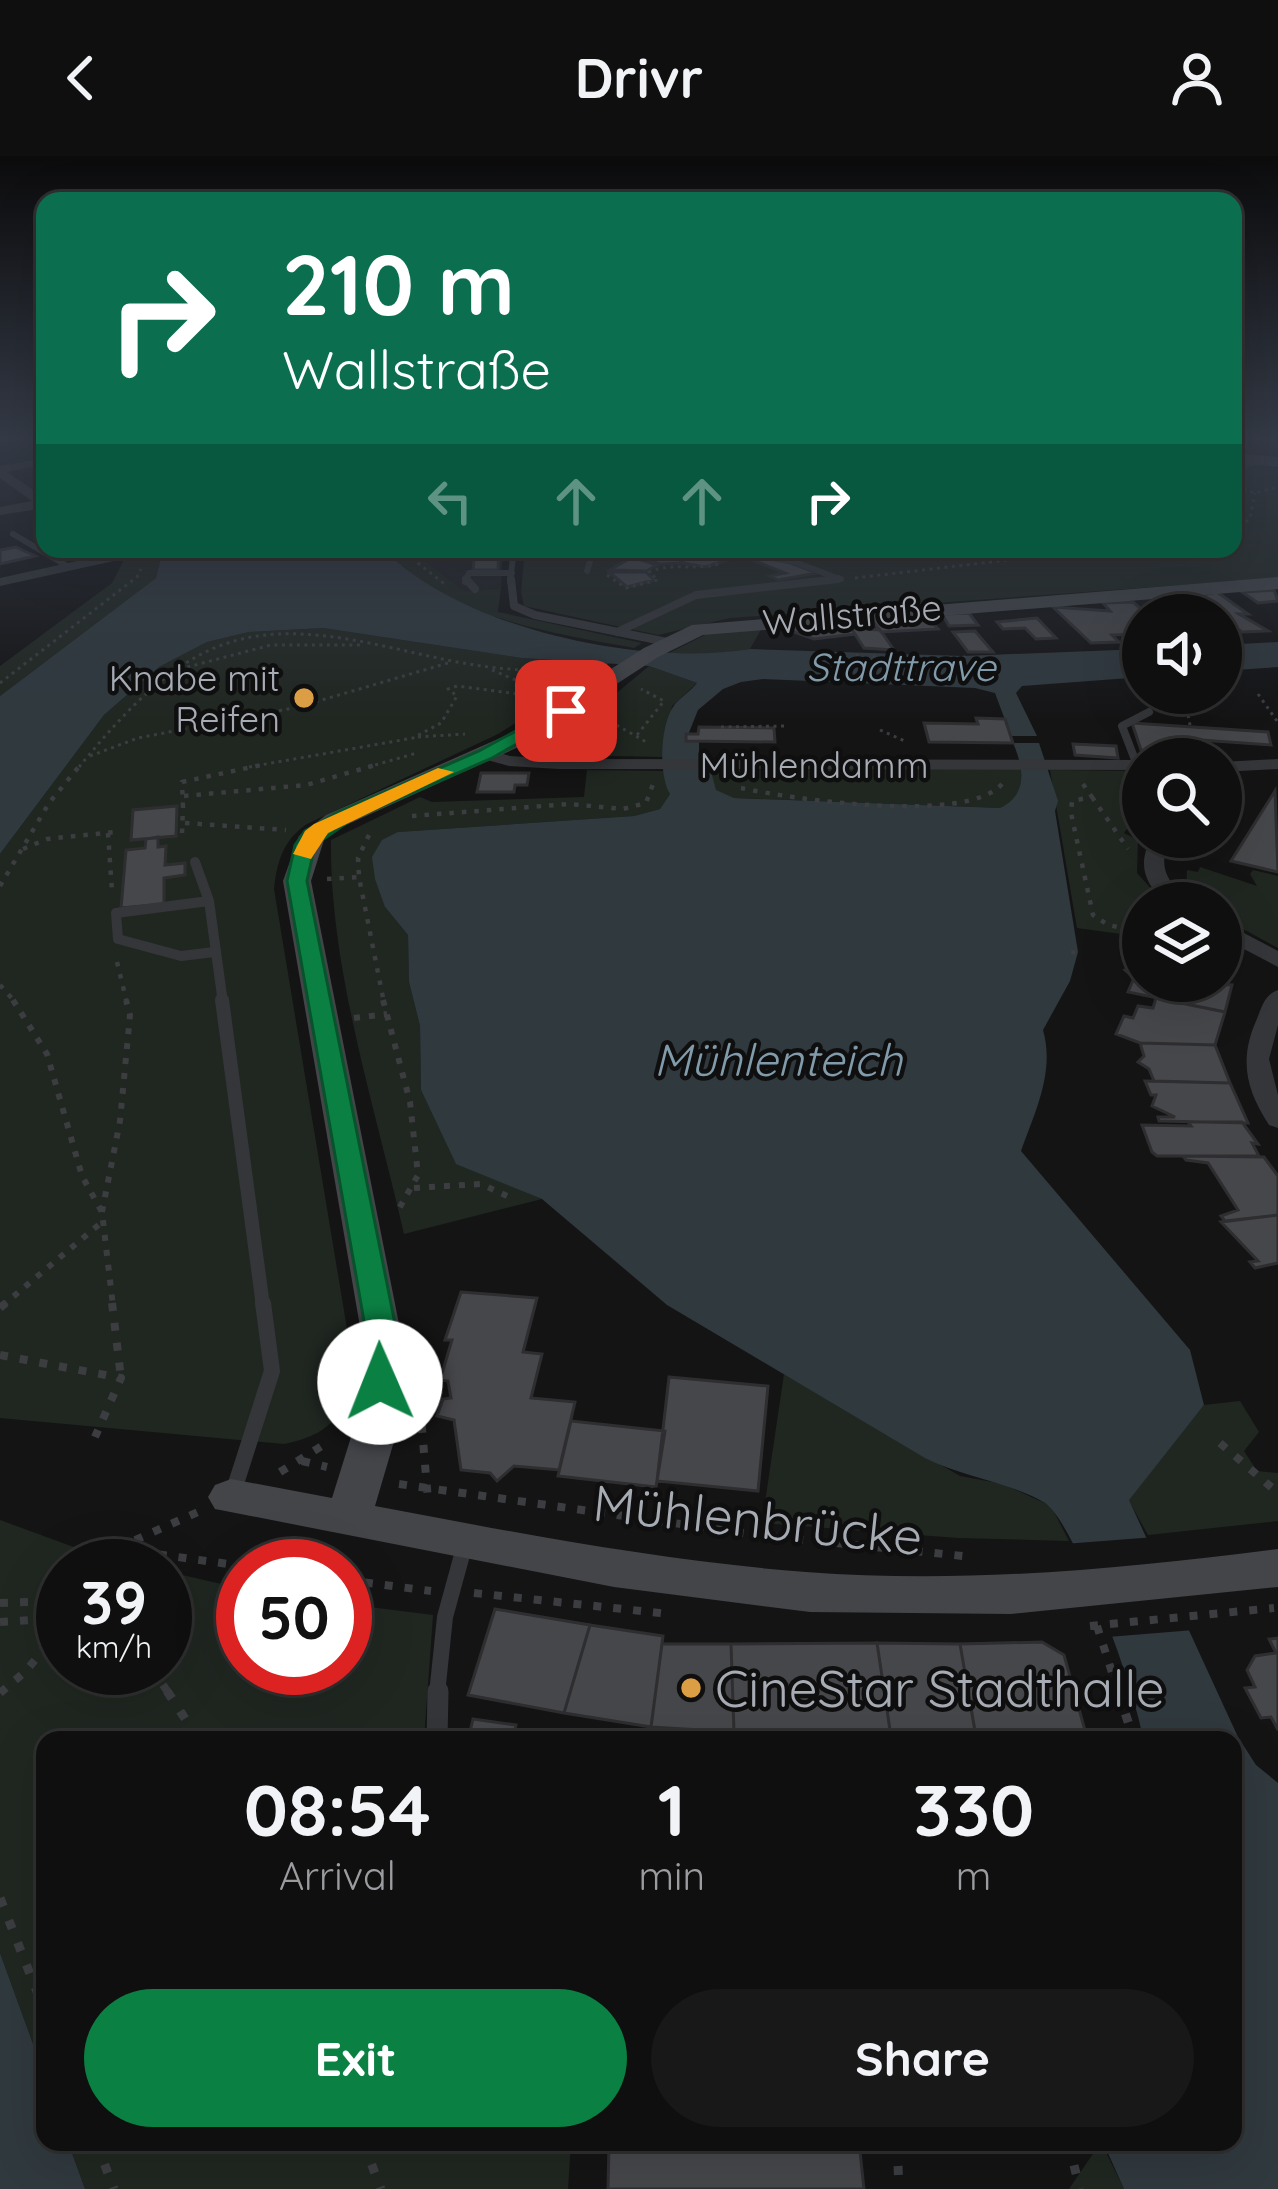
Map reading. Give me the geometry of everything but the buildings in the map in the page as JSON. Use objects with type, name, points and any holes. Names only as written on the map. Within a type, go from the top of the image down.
[{"type":"main road","name":"Wallstraße","points":[[348,1518],[377,1421],[383,1344],[297,881],[305,845],[321,829],[486,754],[635,677],[661,646],[699,629],[1278,583]]},
{"type":"main road","name":"Mühlenbrücke","points":[[231,1497],[744,1586],[1094,1609],[1191,1600],[1278,1568]]},
{"type":"street","points":[[0,582],[101,558]]},
{"type":"street","name":"Mühlendamm","points":[[486,754],[522,763],[1122,765]]},
{"type":"street","points":[[1242,766],[1278,764]]},
{"type":"street","points":[[1242,940],[1278,960]]},
{"type":"street","points":[[1278,997],[1253,1058],[1267,1079],[1278,1120]]},
{"type":"lane","points":[[14,534],[36,547]]},
{"type":"lane","points":[[54,558],[69,567]]},
{"type":"lane","points":[[513,558],[509,593],[521,611],[661,646]]},
{"type":"lane","points":[[587,571],[591,558]]},
{"type":"lane","points":[[764,558],[795,562],[841,579]]},
{"type":"lane","points":[[475,589],[465,583],[469,573],[512,573]]},
{"type":"lane","points":[[617,632],[695,596],[841,579]]},
{"type":"lane","points":[[1128,738],[1122,726],[1145,714]]},
{"type":"lane","points":[[195,862],[209,901],[272,1371],[231,1497]]},
{"type":"lane","points":[[209,901],[116,913],[118,939],[181,956],[214,952]]},
{"type":"lane","points":[[436,1731],[436,1678],[448,1591],[466,1540]]},
{"type":"path","points":[[629,558],[607,571],[609,578],[626,588],[658,580],[649,572],[655,567],[681,563],[704,568]]},
{"type":"path","points":[[681,563],[683,558]]},
{"type":"path","points":[[841,579],[1024,558]]},
{"type":"path","points":[[0,682],[137,577],[146,559]]},
{"type":"path","points":[[0,886],[33,830],[86,757],[190,658],[247,638],[314,635],[482,666],[579,673]]},
{"type":"path","points":[[176,670],[271,645],[377,644]]},
{"type":"path","points":[[814,656],[832,657],[832,653]]},
{"type":"path","points":[[86,757],[138,738],[298,707],[453,661]]},
{"type":"path","points":[[482,666],[562,700]]},
{"type":"path","points":[[635,677],[664,701],[637,735]]},
{"type":"path","points":[[413,738],[452,715],[457,696],[448,689],[453,685],[478,684],[516,694]]},
{"type":"path","points":[[1258,694],[1277,721]]},
{"type":"path","points":[[410,816],[569,804],[613,809],[640,806],[650,798],[660,764],[649,743],[588,711]]},
{"type":"path","points":[[1188,715],[1190,725]]},
{"type":"path","points":[[721,727],[785,726]]},
{"type":"path","points":[[182,833],[182,782],[192,776],[413,738],[474,733],[440,746]]},
{"type":"path","points":[[182,796],[306,784],[425,751]]},
{"type":"path","points":[[712,764],[733,783],[760,794],[944,803],[975,802],[995,794],[1007,763]]},
{"type":"path","points":[[1072,764],[1092,797],[1072,801],[1071,813],[1094,915],[1122,928]]},
{"type":"path","points":[[185,823],[302,832]]},
{"type":"path","points":[[381,826],[370,833],[358,858],[358,877],[394,1054],[410,1102],[418,1175],[394,1216]]},
{"type":"path","points":[[33,830],[46,839]]},
{"type":"path","points":[[20,851],[46,839],[112,832],[107,868]]},
{"type":"path","points":[[327,879],[358,877]]},
{"type":"path","points":[[95,1437],[121,1378],[102,1217],[120,1121],[130,1015],[117,971],[118,939]]},
{"type":"path","points":[[0,985],[31,1021],[49,1058],[85,1191],[102,1217]]},
{"type":"path","points":[[351,1018],[388,1014]]},
{"type":"path","points":[[414,1188],[481,1184],[507,1196]]},
{"type":"path","points":[[0,1308],[102,1217]]},
{"type":"path","points":[[0,1354],[121,1378]]},
{"type":"path","points":[[1220,1443],[1278,1492]]},
{"type":"path","points":[[425,1491],[985,1558]]},
{"type":"path","points":[[137,1539],[231,1497]]},
{"type":"path","points":[[372,1583],[484,1594]]},
{"type":"path","points":[[1131,1731],[1094,1609],[1191,1600],[1278,1607]]},
{"type":"path","points":[[0,1603],[36,1602]]},
{"type":"path","points":[[0,1622],[36,1621]]},
{"type":"path","points":[[0,1693],[27,1674],[36,1656]]},
{"type":"path","points":[[170,1695],[193,1731]]},
{"type":"path","points":[[0,1898],[36,1989]]},
{"type":"path","points":[[99,2151],[114,2189]]},
{"type":"path","points":[[366,2151],[381,2189]]},
{"type":"path","points":[[897,2151],[899,2189]]},
{"type":"path","points":[[1070,2151],[1079,2189]]},
{"type":"shaded area","points":[[1242,532],[1278,532],[1278,578],[730,618],[658,635],[524,606],[524,558],[1242,558]]},
{"type":"shaded area","points":[[125,558],[161,558],[156,578],[0,696],[0,666],[112,583]]},
{"type":"shaded area","points":[[394,558],[422,558],[464,591],[501,588],[498,612],[642,643],[634,648],[500,618],[438,591]]},
{"type":"shaded area","points":[[422,558],[503,558],[501,588],[464,591]]},
{"type":"shaded area","points":[[763,626],[750,649],[716,655],[669,653],[707,634]]},
{"type":"shaded area","points":[[323,628],[522,658],[610,663],[498,734],[307,824],[292,837],[279,861],[274,889],[349,1341],[340,1409],[322,1430],[284,1444],[0,1418],[0,854],[104,715],[159,667],[207,642],[249,632]]},
{"type":"shaded area","points":[[649,666],[697,683],[672,706],[663,757],[520,754],[595,711]]},
{"type":"shaded area","points":[[1022,769],[1018,793],[1001,808],[734,798],[716,791],[708,770]]},
{"type":"shaded area","points":[[587,770],[664,771],[670,794],[660,809],[634,816],[398,832],[385,907],[408,935],[409,982],[420,1026],[421,1090],[456,1163],[542,1199],[404,1234],[346,988],[332,888],[331,840],[420,797],[432,802],[584,797]]},
{"type":"shaded area","points":[[1050,770],[1122,771],[1122,858],[1137,858],[1137,873],[1145,882],[1122,882],[1122,934],[1077,928]]},
{"type":"shaded area","points":[[1200,867],[1257,886],[1250,874],[1253,870],[1278,876],[1278,948],[1242,928],[1242,882],[1186,882],[1187,870],[1198,872]]},
{"type":"shaded area","points":[[784,1374],[960,1476],[1003,1484],[1051,1506],[1069,1541],[762,1523]]},
{"type":"shaded area","points":[[1240,1401],[1259,1432],[1244,1451],[1257,1471],[1278,1473],[1278,1521],[1148,1535],[1128,1499],[1204,1405]]},
{"type":"shaded area","points":[[0,1520],[52,1539],[36,1539],[36,1695],[192,1695],[192,1577],[216,1583],[216,1695],[372,1695],[372,1607],[433,1615],[425,1731],[36,1731],[36,2052],[0,1953]]},
{"type":"shaded area","points":[[71,2151],[570,2151],[568,2189],[85,2189]]},
{"type":"shaded area","points":[[1095,2151],[1105,2151],[1124,2189],[1069,2189]]},
{"type":"water","name":"Mühlenteich","points":[[161,558],[394,558],[458,601],[505,621],[555,636],[658,652],[750,649],[963,656],[1122,650],[1122,679],[1022,686],[1016,693],[1037,736],[1011,736],[995,693],[975,688],[763,679],[723,689],[698,710],[686,740],[699,741],[699,756],[707,757],[716,790],[734,798],[1000,808],[1015,796],[1021,780],[1013,743],[1039,743],[1058,801],[1055,811],[1078,952],[1070,981],[1043,1030],[1045,1076],[1021,1151],[1190,1350],[1204,1405],[1129,1500],[1235,1731],[1141,1731],[1118,1652],[1088,1576],[1058,1517],[1045,1503],[925,1458],[667,1305],[542,1199],[456,1164],[421,1090],[420,1026],[409,982],[408,935],[385,907],[372,857],[382,840],[398,832],[634,816],[660,809],[670,794],[662,762],[666,723],[675,704],[697,683],[649,666],[522,658],[323,628],[249,632],[207,642],[159,667],[104,715],[0,854],[0,696],[156,578]]},
{"type":"water","points":[[1278,642],[1278,667],[1242,670],[1242,644]]},
{"type":"water","name":"Mühlenteich","points":[[1242,1743],[1256,1765],[1278,1783],[1278,2189],[1124,2189],[1107,2151],[1242,2151]]},
{"type":"water","points":[[0,1953],[36,2052],[36,2151],[71,2151],[85,2189],[0,2189]]},
{"type":"pier","points":[[1155,1537],[1194,1630],[1108,1637],[1064,1544]]},
{"type":"slow traffic","points":[[303,854],[305,845],[321,829],[445,772]]},
{"type":"place","name":"Knabe mit Reifen","points":[[304,698]]},
{"type":"place","name":"CineStar Stadthalle","points":[[691,1688]]},
{"type":"route","points":[[380,1382],[383,1344],[297,881],[305,845],[344,816],[518,739],[566,711]]},
{"type":"water label","name":"Stadttrave","points":[[901,666]]}]
